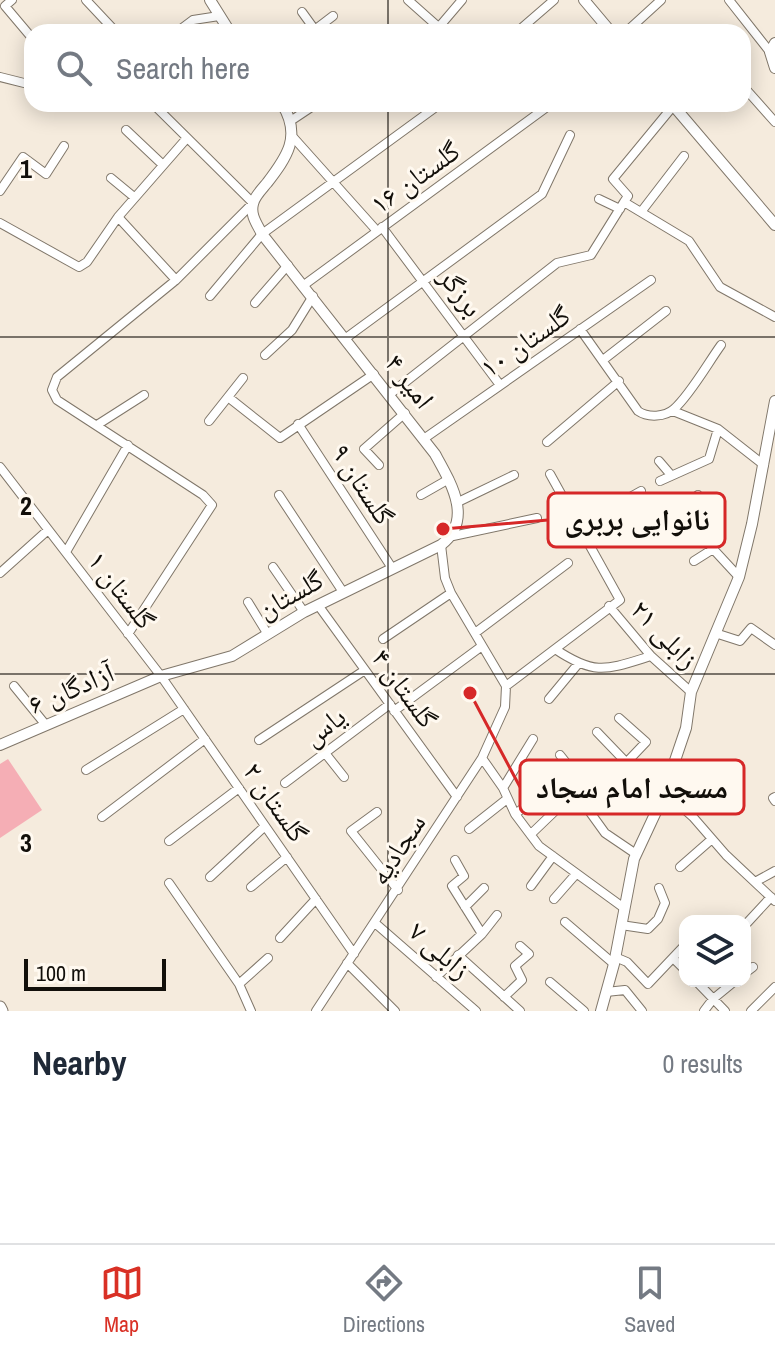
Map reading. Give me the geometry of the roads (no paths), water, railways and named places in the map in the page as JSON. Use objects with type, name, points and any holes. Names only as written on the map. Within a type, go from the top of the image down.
[{"type":"street","points":[[86,0],[108,24]]},
{"type":"street","points":[[210,0],[224,24]]},
{"type":"street","points":[[408,0],[435,24]]},
{"type":"street","points":[[446,24],[462,0]]},
{"type":"street","points":[[526,24],[554,0]]},
{"type":"street","points":[[584,0],[604,24]]},
{"type":"street","points":[[635,24],[661,0]]},
{"type":"street","points":[[729,0],[773,47],[775,68]]},
{"type":"street","points":[[8,3],[24,26]]},
{"type":"street","points":[[302,12],[309,24]]},
{"type":"street","points":[[188,24],[193,20],[219,16]]},
{"type":"street","points":[[322,24],[333,16]]},
{"type":"street","points":[[0,77],[24,83]]},
{"type":"street","points":[[751,95],[775,122]]},
{"type":"street","points":[[161,112],[253,203]]},
{"type":"street","points":[[128,634],[212,505],[203,495],[57,400],[52,390],[53,383],[176,280],[253,203],[284,159],[292,136],[292,120],[287,112]]},
{"type":"street","points":[[292,120],[304,112]]},
{"type":"street","points":[[210,296],[262,234],[429,112]]},
{"type":"street","name":"گلستان ۱۶","points":[[304,285],[540,112]]},
{"type":"street","points":[[390,394],[557,263],[591,255],[628,196],[613,179],[667,112]]},
{"type":"street","points":[[679,112],[775,225]]},
{"type":"street","points":[[126,130],[163,165]]},
{"type":"street","points":[[346,338],[542,194],[570,135]]},
{"type":"street","name":"برزگر","points":[[292,136],[380,229],[500,385]]},
{"type":"street","points":[[0,223],[79,267],[87,262],[134,197],[187,138]]},
{"type":"street","points":[[0,191],[23,157],[46,174],[64,146]]},
{"type":"street","points":[[641,212],[684,156]]},
{"type":"street","points":[[111,178],[134,197]]},
{"type":"street","points":[[599,199],[641,212],[689,241],[720,287],[775,317]]},
{"type":"street","name":"امیر ۴","points":[[253,203],[252,216],[262,234],[425,438],[449,479],[456,503],[458,521],[453,536]]},
{"type":"street","points":[[118,217],[176,280]]},
{"type":"street","points":[[255,303],[288,265]]},
{"type":"street","name":"گلستان ۱۰","points":[[425,438],[651,280]]},
{"type":"street","points":[[265,355],[292,330],[313,296]]},
{"type":"street","points":[[603,360],[666,311]]},
{"type":"street","points":[[580,329],[638,411],[644,415],[656,416],[673,411],[721,345]]},
{"type":"street","points":[[228,397],[280,438],[374,374]]},
{"type":"street","points":[[209,421],[243,378]]},
{"type":"street","points":[[547,442],[619,381]]},
{"type":"street","points":[[97,425],[144,395]]},
{"type":"street","points":[[601,1011],[615,960],[636,854],[665,792],[686,728],[691,692],[739,577],[775,401]]},
{"type":"street","points":[[673,411],[718,429],[775,475]]},
{"type":"street","points":[[379,465],[364,449],[405,413]]},
{"type":"street","name":"گلستان ۹","points":[[298,424],[392,568]]},
{"type":"street","points":[[660,481],[709,459],[718,429]]},
{"type":"street","points":[[66,552],[128,445]]},
{"type":"street","points":[[659,461],[671,475]]},
{"type":"street","name":"گلستان ۱","points":[[0,467],[161,676]]},
{"type":"street","points":[[537,518],[453,536],[441,545],[445,578],[451,593],[506,686],[620,600],[550,474]]},
{"type":"street","points":[[456,503],[514,475]]},
{"type":"street","points":[[421,495],[449,479]]},
{"type":"street","points":[[577,527],[641,491]]},
{"type":"street","points":[[279,495],[343,592]]},
{"type":"street","points":[[698,495],[678,511],[739,577]]},
{"type":"street","points":[[616,505],[633,533]]},
{"type":"street","points":[[0,573],[48,530]]},
{"type":"street","name":"گلستان","points":[[161,676],[232,656],[304,612],[441,545]]},
{"type":"street","points":[[694,561],[713,549]]},
{"type":"street","points":[[475,633],[568,563]]},
{"type":"street","points":[[273,567],[304,612]]},
{"type":"street","points":[[383,639],[451,593]]},
{"type":"street","points":[[248,602],[267,633]]},
{"type":"street","name":"گلستان ۴","points":[[318,605],[457,797]]},
{"type":"street","name":"زابلی ۲۱","points":[[609,606],[651,656],[691,692]]},
{"type":"street","points":[[715,633],[740,641],[751,628],[775,645]]},
{"type":"street","name":"یاس","points":[[285,783],[482,646]]},
{"type":"street","points":[[555,649],[586,668],[601,669],[651,656]]},
{"type":"street","points":[[549,699],[578,664]]},
{"type":"street","points":[[259,740],[365,670]]},
{"type":"street","name":"گلستان ۲","points":[[161,676],[354,954]]},
{"type":"street","name":"آزادگان ۶","points":[[0,745],[161,676]]},
{"type":"street","points":[[14,686],[45,724]]},
{"type":"street","name":"سجادیه","points":[[316,1011],[482,758],[505,707],[506,686]]},
{"type":"street","points":[[86,770],[184,709]]},
{"type":"street","points":[[560,755],[575,774],[585,767],[604,790],[646,742],[619,718]]},
{"type":"street","points":[[597,732],[647,784],[665,792],[693,817],[773,899],[751,919]]},
{"type":"street","points":[[102,817],[205,739]]},
{"type":"street","points":[[503,788],[533,739]]},
{"type":"street","points":[[325,753],[344,777]]},
{"type":"street","points":[[482,758],[503,788],[515,814],[539,846],[624,908]]},
{"type":"street","points":[[515,814],[554,786]]},
{"type":"street","points":[[169,841],[239,788]]},
{"type":"street","points":[[469,829],[507,799]]},
{"type":"street","points":[[587,808],[605,833],[636,854]]},
{"type":"street","points":[[531,834],[555,811]]},
{"type":"street","points":[[377,812],[351,831],[398,890]]},
{"type":"street","points":[[210,877],[265,826]]},
{"type":"street","points":[[680,867],[712,839]]},
{"type":"street","points":[[531,886],[553,856]]},
{"type":"street","points":[[251,887],[287,857]]},
{"type":"street","points":[[455,860],[464,876],[452,886],[482,934]]},
{"type":"street","points":[[755,882],[775,871]]},
{"type":"street","points":[[554,899],[576,874]]},
{"type":"street","points":[[169,883],[239,984],[251,1011]]},
{"type":"street","points":[[465,907],[484,888]]},
{"type":"street","points":[[621,925],[648,929],[658,919],[665,903],[659,888]]},
{"type":"street","points":[[280,938],[316,899]]},
{"type":"street","points":[[436,977],[482,934],[497,915]]},
{"type":"street","points":[[565,922],[615,960],[627,962],[648,984],[679,952]]},
{"type":"street","name":"زابلی ۷","points":[[375,923],[476,1011]]},
{"type":"street","points":[[504,997],[522,980],[515,966],[529,954],[520,946]]},
{"type":"street","name":"زابلی ۷","points":[[458,955],[520,1011]]},
{"type":"street","points":[[239,984],[268,958]]},
{"type":"street","points":[[673,958],[679,964]]},
{"type":"street","points":[[347,963],[395,1011]]},
{"type":"street","points":[[550,982],[584,1011]]},
{"type":"street","points":[[702,987],[725,1011]]},
{"type":"street","points":[[704,1011],[728,987]]},
{"type":"street","points":[[751,1011],[775,987]]},
{"type":"street","points":[[606,992],[625,990],[642,1011]]},
{"type":"place","name":"نانوایی بربری","points":[[443,529]]},
{"type":"place","name":"مسجد امام سجاد","points":[[470,693]]}]
